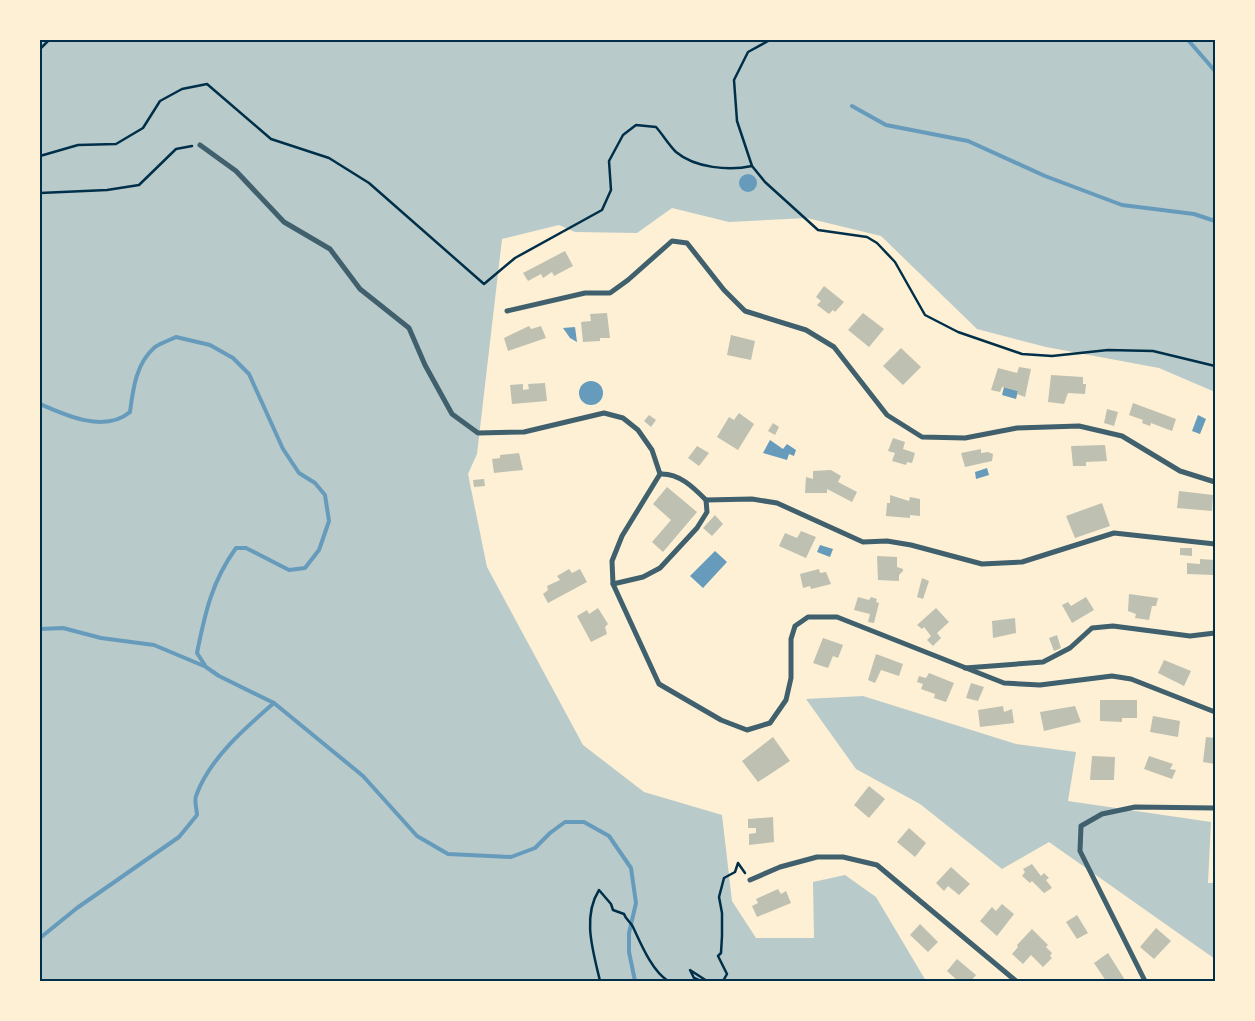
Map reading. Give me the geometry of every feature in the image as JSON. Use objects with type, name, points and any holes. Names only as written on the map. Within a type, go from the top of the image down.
[{"type":"street","points":[[200,144],[236,171],[284,222],[330,249],[360,288],[409,328],[452,414],[478,433],[524,432],[604,413],[623,418],[638,430],[652,450],[660,474],[622,536],[612,561],[612,584],[659,684],[721,720],[747,730],[770,723],[786,700],[791,678],[791,639],[795,626],[808,617],[836,617],[1004,684],[1040,685],[1112,676],[1131,679],[1215,712]]},
{"type":"street","points":[[507,312],[585,293],[610,293],[628,280],[672,241],[687,243],[724,290],[745,311],[806,330],[834,347],[887,415],[922,437],[965,438],[1017,428],[1079,426],[1122,436],[1180,471],[1215,482]]},
{"type":"street","points":[[612,584],[643,577],[660,568],[697,528],[707,512],[706,500],[689,484],[668,474],[660,474]]},
{"type":"street","points":[[706,500],[752,499],[777,504],[864,542],[911,545],[982,564],[1022,562],[1114,533],[1215,544]]},
{"type":"street","points":[[963,668],[1043,662],[1070,648],[1092,628],[1113,626],[1190,636],[1215,633]]},
{"type":"street","points":[[1145,981],[1080,851],[1081,826],[1102,814],[1136,807],[1215,808]]},
{"type":"street","points":[[750,880],[780,867],[817,857],[843,857],[876,866],[1016,981]]},
{"type":"path","points":[[40,48],[49,40]]},
{"type":"path","points":[[770,40],[748,52],[734,80],[737,121],[752,166],[765,182],[818,230],[867,237],[878,243],[895,262],[925,315],[958,332],[1022,354],[1052,356],[1108,350],[1153,351],[1215,366]]},
{"type":"path","points":[[40,156],[78,144],[116,144],[143,128],[160,101],[182,89],[207,84],[271,139],[329,158],[369,183],[484,284],[515,258],[602,210],[611,190],[609,160],[623,135],[636,125],[656,127],[677,152],[699,163],[722,168],[752,166]]},
{"type":"path","points":[[40,193],[107,190],[140,185],[176,149],[200,144]]},
{"type":"path","points":[[723,981],[727,974],[718,956],[722,936],[722,913],[718,897],[724,878],[734,872],[738,863],[750,880]]},
{"type":"path","points":[[600,981],[589,933],[591,916],[599,890],[611,904],[613,910],[624,914],[633,925],[645,953],[660,976],[668,981]]},
{"type":"path","points":[[701,981],[694,978],[690,970],[707,981]]},
{"type":"shaded area","points":[[40,40],[1215,40],[1215,392],[1159,368],[1046,347],[977,329],[881,236],[807,218],[729,222],[672,208],[637,233],[575,232],[559,225],[502,239],[477,454],[468,474],[487,567],[583,745],[644,792],[722,815],[732,901],[756,938],[814,938],[813,882],[845,875],[876,897],[926,981],[40,981]]},
{"type":"shaded area","points":[[863,696],[1016,744],[1076,752],[1068,801],[1211,822],[1208,883],[1215,883],[1215,959],[1049,842],[1002,869],[920,804],[856,769],[806,699]]},
{"type":"water","points":[[744,174],[752,174],[757,179],[755,190],[744,192],[739,187],[739,179]]},
{"type":"water","points":[[575,327],[577,342],[570,338],[563,328]]},
{"type":"water","points":[[591,381],[600,384],[603,393],[600,402],[591,405],[582,402],[579,393],[582,384]]},
{"type":"water","points":[[1004,387],[1018,391],[1016,399],[1002,395]]},
{"type":"water","points":[[1198,415],[1206,419],[1200,434],[1192,431]]},
{"type":"water","points":[[770,440],[783,449],[787,444],[796,450],[794,456],[789,454],[787,460],[763,453]]},
{"type":"water","points":[[987,468],[989,475],[976,479],[975,472]]},
{"type":"water","points":[[820,545],[833,549],[830,557],[817,552]]},
{"type":"water","points":[[715,551],[727,562],[703,588],[690,576]]},
{"type":"building","points":[[565,251],[573,266],[554,276],[552,272],[543,278],[541,274],[528,281],[523,273]]},
{"type":"building","points":[[824,286],[844,302],[835,312],[833,310],[829,314],[817,305],[821,301],[816,297]]},
{"type":"building","points":[[607,313],[610,338],[600,338],[600,341],[583,342],[581,322],[591,321],[590,314]]},
{"type":"building","points":[[863,313],[884,329],[869,347],[848,330]]},
{"type":"building","points":[[529,326],[531,329],[541,326],[546,338],[508,351],[504,338]]},
{"type":"building","points":[[731,335],[755,341],[751,360],[727,355]]},
{"type":"building","points":[[901,348],[921,367],[903,385],[883,366]]},
{"type":"building","points":[[1019,367],[1031,369],[1025,397],[1017,394],[1018,391],[1002,387],[1000,392],[991,390],[998,368],[1017,373]]},
{"type":"building","points":[[1051,375],[1083,377],[1083,384],[1086,384],[1085,394],[1068,393],[1064,404],[1048,402]]},
{"type":"building","points":[[545,383],[547,401],[512,404],[510,385],[523,384],[523,390],[529,389],[528,384]]},
{"type":"building","points":[[1133,403],[1176,419],[1172,431],[1151,423],[1150,426],[1142,423],[1143,420],[1129,415]]},
{"type":"building","points":[[1107,409],[1118,412],[1114,426],[1104,423]]},
{"type":"building","points":[[739,413],[754,424],[738,450],[717,437],[729,417],[734,420]]},
{"type":"building","points":[[649,415],[656,420],[651,427],[644,421]]},
{"type":"building","points":[[773,423],[779,427],[775,435],[768,431]]},
{"type":"building","points":[[893,438],[905,442],[903,449],[915,453],[912,463],[907,462],[906,465],[892,461],[895,453],[888,451]]},
{"type":"building","points":[[1105,445],[1107,461],[1086,462],[1086,466],[1073,466],[1071,446]]},
{"type":"building","points":[[697,446],[709,453],[699,466],[688,458]]},
{"type":"building","points":[[981,449],[981,453],[988,452],[993,454],[992,461],[965,467],[961,453]]},
{"type":"building","points":[[519,453],[523,470],[494,473],[492,459],[500,458],[500,455]]},
{"type":"building","points":[[831,470],[841,476],[838,482],[857,492],[852,502],[827,489],[827,493],[805,493],[806,477],[813,479],[813,471]]},
{"type":"building","points":[[484,479],[485,486],[474,487],[473,480]]},
{"type":"building","points":[[667,487],[697,512],[663,552],[652,542],[671,520],[653,504]]},
{"type":"building","points":[[1179,491],[1213,495],[1212,511],[1177,508]]},
{"type":"building","points":[[890,495],[909,501],[910,497],[920,499],[920,516],[910,515],[910,518],[886,516]]},
{"type":"building","points":[[1102,503],[1110,526],[1075,538],[1066,516]]},
{"type":"building","points":[[715,515],[723,524],[712,536],[703,528]]},
{"type":"building","points":[[801,531],[816,537],[806,558],[779,546],[785,533],[797,538]]},
{"type":"building","points":[[1180,548],[1192,548],[1192,556],[1180,555]]},
{"type":"building","points":[[877,556],[897,557],[897,567],[903,569],[899,575],[899,581],[878,580]]},
{"type":"building","points":[[1200,559],[1214,560],[1213,575],[1187,574],[1187,563],[1200,564]]},
{"type":"building","points":[[569,569],[572,573],[580,569],[587,582],[548,603],[543,594],[548,590],[547,586],[560,580],[557,576]]},
{"type":"building","points":[[819,569],[820,573],[826,572],[831,584],[811,589],[810,586],[803,588],[800,574]]},
{"type":"building","points":[[922,578],[929,581],[923,599],[917,597]]},
{"type":"building","points":[[1129,594],[1158,598],[1156,606],[1152,606],[1149,620],[1135,618],[1136,614],[1128,611]]},
{"type":"building","points":[[858,597],[869,600],[871,597],[877,599],[876,602],[879,603],[874,623],[868,622],[870,614],[854,610]]},
{"type":"building","points":[[1086,597],[1094,610],[1072,623],[1062,605],[1068,602],[1071,606]]},
{"type":"building","points":[[598,608],[608,624],[605,627],[607,634],[591,642],[577,616],[587,610],[589,614]]},
{"type":"building","points":[[936,608],[949,622],[937,633],[941,638],[933,646],[927,640],[931,636],[924,627],[922,629],[917,625]]},
{"type":"building","points":[[1015,618],[1016,633],[993,638],[992,621]]},
{"type":"building","points":[[1057,635],[1061,648],[1054,651],[1049,638]]},
{"type":"building","points":[[823,638],[843,645],[838,658],[833,656],[828,668],[813,663]]},
{"type":"building","points":[[876,654],[903,664],[899,676],[881,670],[875,683],[868,680]]},
{"type":"building","points":[[1164,660],[1191,671],[1184,686],[1158,673]]},
{"type":"building","points":[[929,673],[954,683],[946,702],[934,698],[935,694],[921,689],[923,684],[917,682],[919,676],[926,678]]},
{"type":"building","points":[[971,683],[984,687],[978,701],[966,698]]},
{"type":"building","points":[[1100,700],[1137,700],[1137,718],[1122,718],[1122,722],[1100,721]]},
{"type":"building","points":[[1003,706],[1004,712],[1012,709],[1014,723],[980,727],[978,710]]},
{"type":"building","points":[[1075,706],[1081,722],[1044,731],[1040,712]]},
{"type":"building","points":[[1153,716],[1180,721],[1178,737],[1150,732]]},
{"type":"building","points":[[773,737],[790,761],[758,782],[742,761]]},
{"type":"building","points":[[1206,737],[1215,738],[1215,764],[1203,762]]},
{"type":"building","points":[[1092,756],[1115,757],[1114,780],[1090,780]]},
{"type":"building","points":[[1149,756],[1173,764],[1170,769],[1176,770],[1172,779],[1144,769]]},
{"type":"building","points":[[869,786],[885,799],[869,818],[854,805]]},
{"type":"building","points":[[773,817],[774,842],[749,845],[749,834],[756,833],[756,828],[748,828],[748,819]]},
{"type":"building","points":[[909,828],[926,843],[915,857],[897,842]]},
{"type":"building","points":[[1032,864],[1041,876],[1044,873],[1049,878],[1046,880],[1052,888],[1044,893],[1032,881],[1030,883],[1022,876],[1025,872],[1023,869]]},
{"type":"building","points":[[951,867],[970,884],[959,895],[948,886],[944,891],[936,883]]},
{"type":"building","points":[[778,889],[781,894],[786,891],[791,903],[757,917],[752,906],[758,903],[756,899]]},
{"type":"building","points":[[1002,904],[1014,914],[997,936],[980,921],[992,907],[996,911]]},
{"type":"building","points":[[1077,915],[1088,933],[1077,939],[1066,922]]},
{"type":"building","points":[[920,924],[938,942],[928,952],[910,935]]},
{"type":"building","points":[[1156,928],[1171,941],[1154,959],[1140,947]]},
{"type":"building","points":[[1032,929],[1048,945],[1046,947],[1052,953],[1050,956],[1052,958],[1043,967],[1031,955],[1023,964],[1012,954],[1018,947],[1017,945]]},
{"type":"building","points":[[1108,953],[1125,980],[1106,981],[1094,963]]},
{"type":"building","points":[[957,959],[976,975],[971,981],[958,981],[947,971]]},
{"type":"waterway","points":[[1188,40],[1215,71]]},
{"type":"waterway","points":[[852,106],[886,125],[968,141],[1045,176],[1122,205],[1194,214],[1215,221]]},
{"type":"waterway","points":[[40,404],[86,420],[98,422],[120,418],[130,412],[136,377],[149,353],[155,347],[176,337],[210,345],[233,358],[249,374],[283,449],[299,473],[315,483],[325,495],[329,521],[319,550],[305,568],[289,570],[246,548],[236,548],[215,585],[203,624],[197,653],[206,667],[219,676],[274,703],[363,776],[417,836],[448,854],[511,857],[535,848],[550,833],[565,822],[584,822],[609,836],[631,868],[636,903],[629,933],[629,952],[635,981]]},
{"type":"waterway","points":[[40,629],[63,628],[101,638],[154,645],[204,666]]},
{"type":"waterway","points":[[40,938],[77,908],[179,837],[197,815],[196,796],[210,769],[229,745],[274,703]]}]
